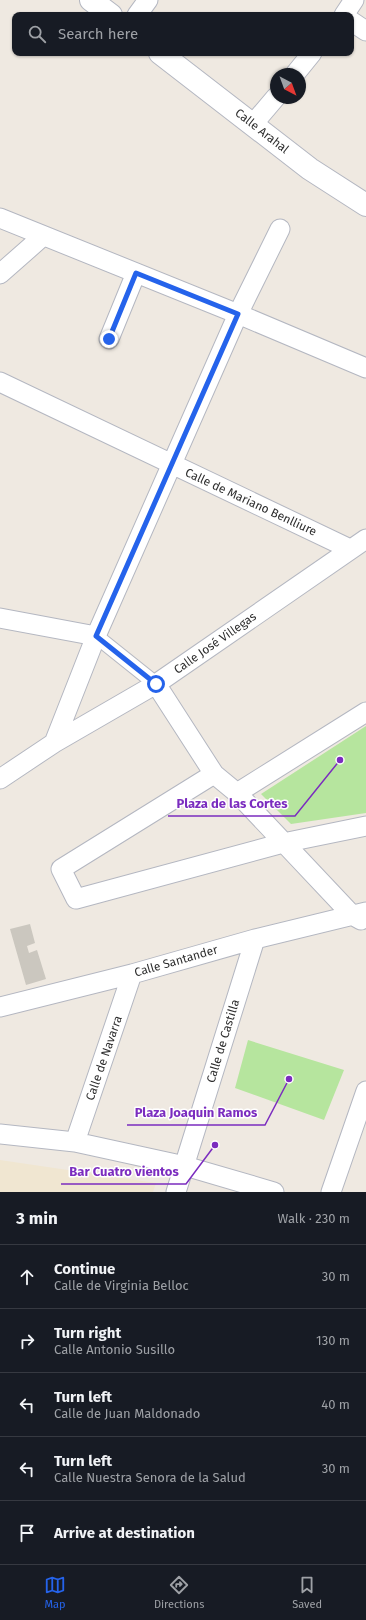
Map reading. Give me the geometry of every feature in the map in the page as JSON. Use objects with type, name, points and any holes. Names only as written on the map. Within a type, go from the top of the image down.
[{"type":"street","points":[[91,0],[107,12]]},
{"type":"street","points":[[139,12],[148,0]]},
{"type":"street","points":[[346,12],[354,0]]},
{"type":"street","points":[[354,23],[366,31]]},
{"type":"street","name":"Calle Arahal","points":[[164,56],[254,124],[310,169],[366,205]]},
{"type":"street","points":[[300,68],[310,56]]},
{"type":"street","points":[[254,124],[270,104]]},
{"type":"street","points":[[0,218],[238,314],[366,368]]},
{"type":"street","points":[[54,743],[96,636],[238,314],[280,229]]},
{"type":"street","points":[[0,274],[43,236]]},
{"type":"street","points":[[109,339],[136,273]]},
{"type":"street","name":"Calle de Mariano Benlliure","points":[[0,382],[350,549]]},
{"type":"street","name":"Calle José Villegas","points":[[0,779],[54,743],[156,684],[366,539]]},
{"type":"street","points":[[0,618],[96,636],[156,684],[214,774],[237,793],[283,843],[361,916]]},
{"type":"street","points":[[237,793],[366,712]]},
{"type":"street","points":[[214,774],[61,869],[76,899],[283,843],[366,826]]},
{"type":"street","name":"Calle Santander","points":[[0,1007],[132,974],[255,939],[361,916]]},
{"type":"street","name":"Calle de Castilla","points":[[176,1192],[255,939]]},
{"type":"street","name":"Calle de Navarra","points":[[75,1142],[132,974]]},
{"type":"street","points":[[331,1192],[366,1091]]},
{"type":"street","points":[[0,1134],[75,1142],[185,1166],[274,1192]]},
{"type":"shaded area","points":[[0,1160],[156,1183],[153,1192],[0,1192]]},
{"type":"green space","points":[[366,726],[366,813],[291,824],[261,794]]},
{"type":"green space","points":[[248,1040],[344,1070],[324,1120],[235,1088]]},
{"type":"building","points":[[30,924],[35,943],[27,946],[29,953],[37,950],[46,979],[26,985],[10,929]]},
{"type":"place","name":"Plaza de las Cortes","points":[[340,760]]},
{"type":"place","name":"Plaza Joaquin Ramos","points":[[289,1079]]},
{"type":"place","name":"Bar Cuatro vientos","points":[[215,1145]]},
{"type":"route","points":[[109,339],[136,273],[238,314],[96,636],[156,684]]}]
